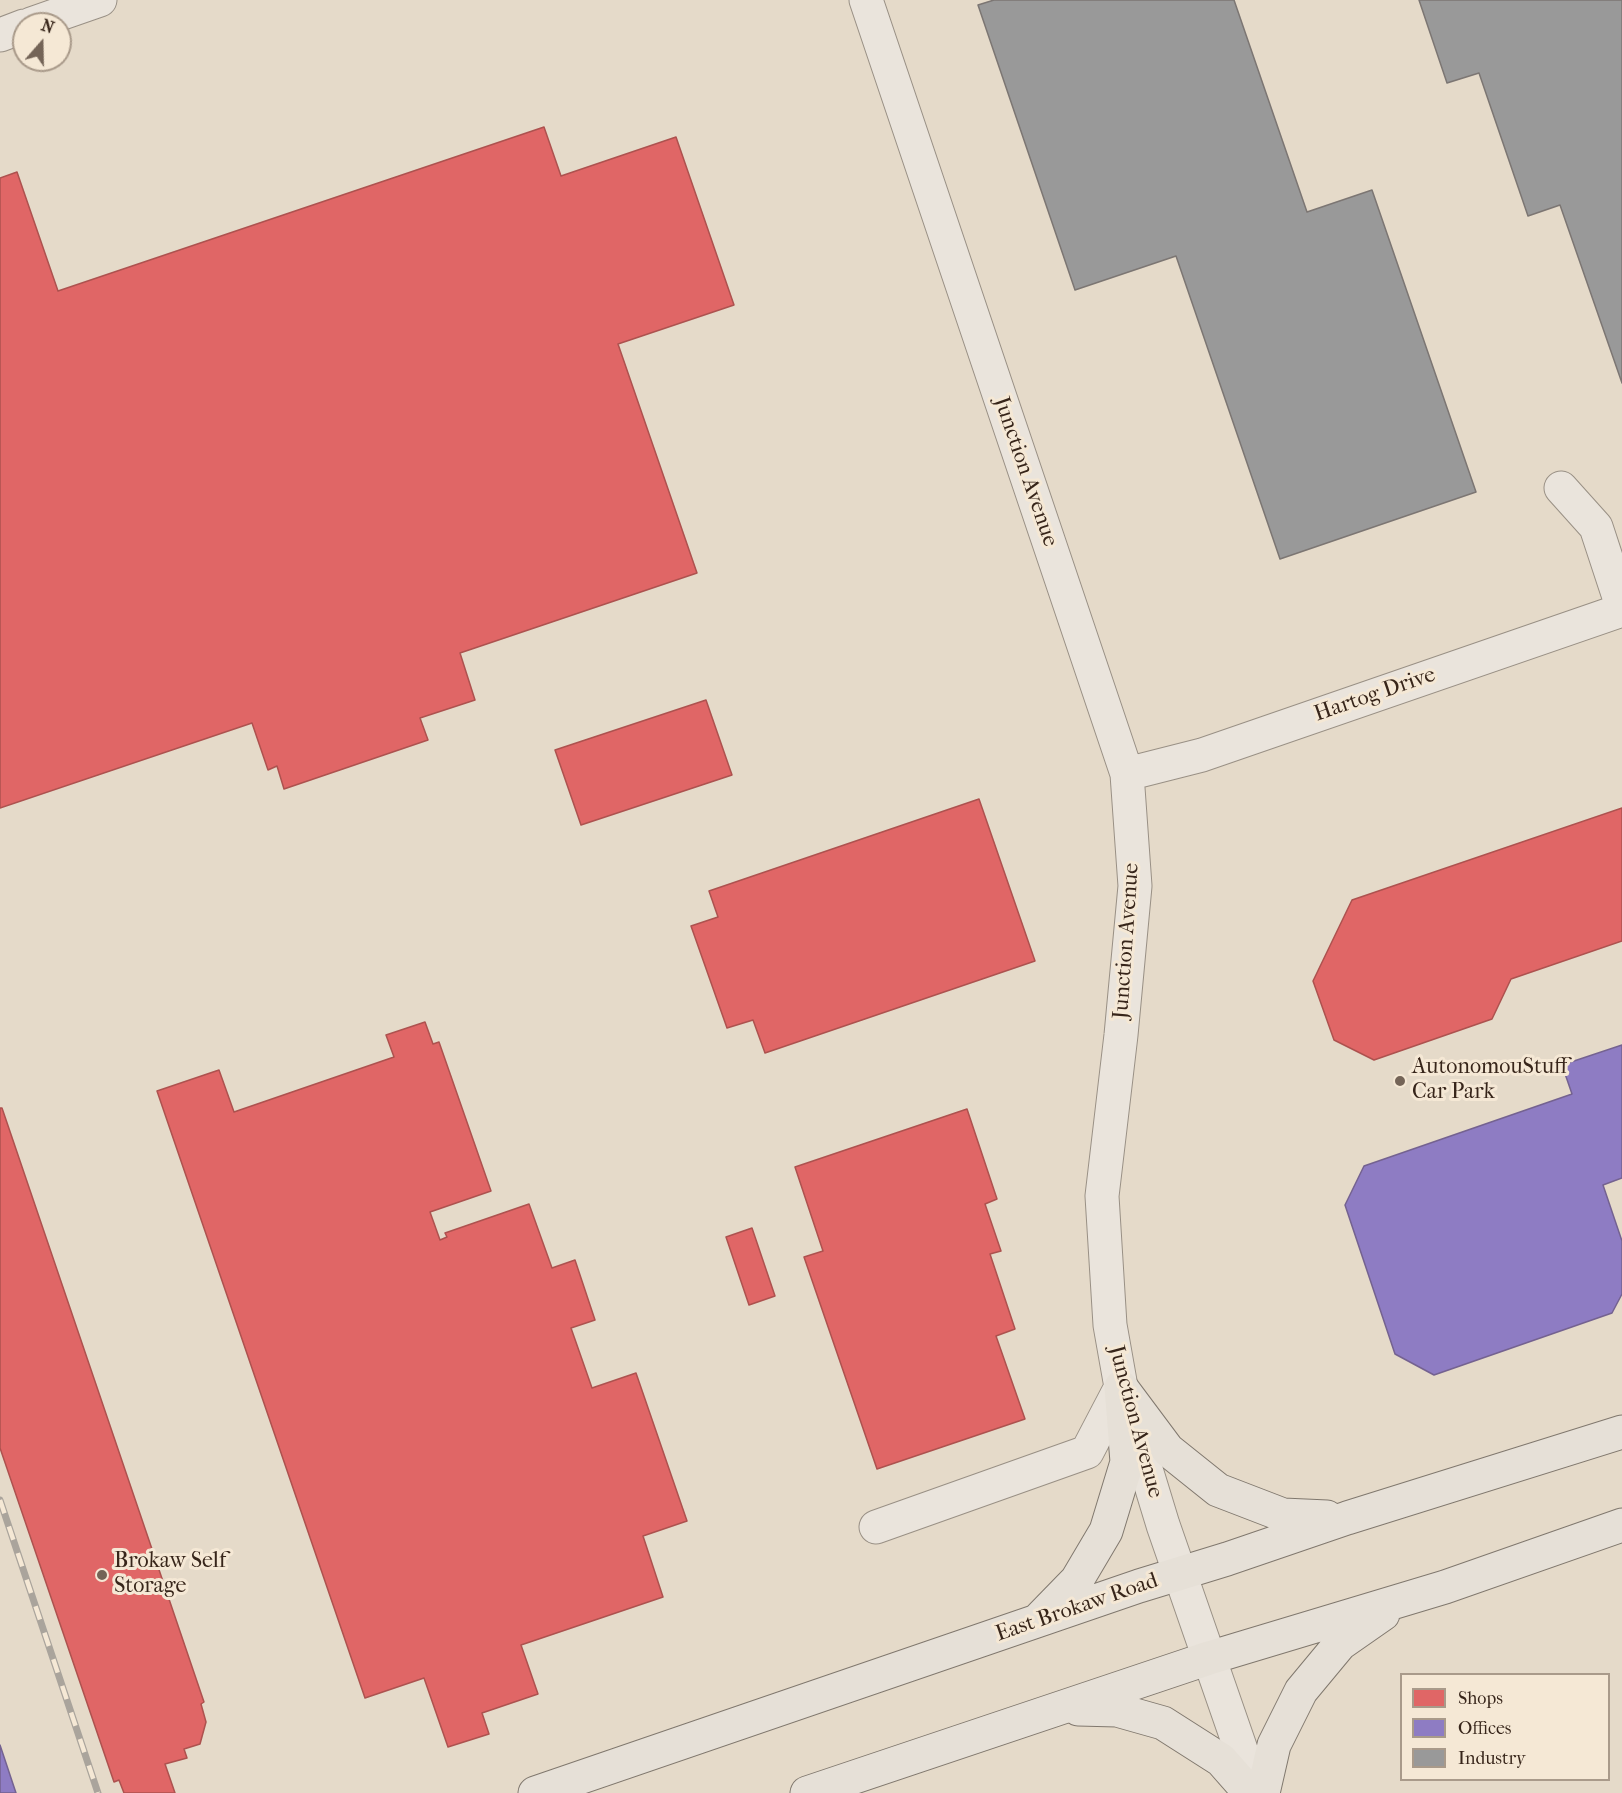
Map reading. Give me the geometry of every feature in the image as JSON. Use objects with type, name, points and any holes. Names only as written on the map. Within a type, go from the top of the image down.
[{"type":"main road","points":[[1121,1387],[1168,1450],[1218,1490],[1283,1515],[1347,1518]]},
{"type":"main road","points":[[1037,1622],[1077,1580],[1106,1531],[1127,1462],[1121,1387]]},
{"type":"main road","name":"East Brokaw Road","points":[[535,1793],[1347,1518],[1622,1432]]},
{"type":"main road","points":[[807,1793],[1209,1658],[1445,1587],[1622,1526]]},
{"type":"main road","points":[[1263,1793],[1274,1745],[1300,1691],[1340,1644],[1389,1610],[1445,1587]]},
{"type":"main road","points":[[1061,1708],[1117,1710],[1163,1723],[1221,1760],[1250,1793]]},
{"type":"street","points":[[66,12],[100,0]]},
{"type":"street","name":"Junction Avenue","points":[[866,0],[1127,774],[1135,886],[1121,1035],[1102,1196],[1110,1325],[1121,1387],[1163,1525],[1256,1793]]},
{"type":"street","points":[[1561,488],[1596,527],[1622,606]]},
{"type":"street","name":"Hartog Drive","points":[[1127,774],[1202,755],[1622,610]]},
{"type":"street","points":[[876,1527],[1087,1452],[1121,1387]]},
{"type":"building: Shops","points":[[544,127],[561,176],[676,137],[734,305],[618,344],[697,573],[460,653],[475,700],[420,718],[428,740],[284,789],[277,766],[268,770],[252,723],[0,808],[0,178],[17,172],[58,291]]},
{"type":"building: Shops","points":[[706,700],[732,775],[581,825],[555,750]]},
{"type":"building: Shops","points":[[979,799],[1035,961],[765,1053],[753,1020],[727,1028],[691,926],[718,917],[709,891]]},
{"type":"building: Shops","points":[[1622,808],[1622,941],[1511,979],[1492,1019],[1374,1060],[1334,1040],[1313,981],[1352,900]]},
{"type":"building: Shops","points":[[425,1022],[433,1044],[439,1042],[491,1191],[430,1212],[440,1240],[447,1237],[445,1233],[529,1204],[552,1268],[575,1260],[595,1320],[571,1328],[592,1388],[636,1373],[687,1521],[643,1536],[663,1597],[521,1645],[538,1694],[482,1713],[489,1734],[448,1747],[424,1678],[365,1698],[157,1091],[219,1070],[234,1112],[394,1057],[386,1035]]},
{"type":"building: Shops","name":"Brokaw Self Storage","points":[[0,1108],[2,1108],[204,1702],[201,1704],[206,1722],[200,1744],[184,1749],[187,1758],[165,1764],[175,1793],[124,1793],[119,1780],[114,1782],[0,1448]]},
{"type":"building: Shops","points":[[967,1109],[997,1199],[985,1204],[1001,1251],[990,1254],[1015,1329],[996,1336],[1025,1419],[877,1469],[804,1257],[823,1251],[795,1167]]},
{"type":"building: Shops","points":[[752,1228],[775,1296],[749,1305],[726,1237]]},
{"type":"building: Offices","points":[[1622,1045],[1622,1178],[1603,1185],[1622,1241],[1622,1294],[1612,1313],[1434,1375],[1395,1354],[1345,1205],[1364,1166],[1572,1094],[1562,1065]]},
{"type":"building: Offices","points":[[0,1745],[16,1793],[0,1793]]},
{"type":"building: Industry","points":[[994,0],[1234,0],[1307,212],[1372,190],[1476,492],[1280,559],[1176,256],[1075,290],[978,5]]},
{"type":"building: Industry","points":[[1419,0],[1622,0],[1622,383],[1560,205],[1528,216],[1479,73],[1447,83]]},
{"type":"railway","points":[[0,1500],[98,1793]]},
{"type":"place","name":"AutonomouStuff Car Park","points":[[1400,1081]]},
{"type":"place","name":"Brokaw Self Storage","points":[[102,1575]]}]
